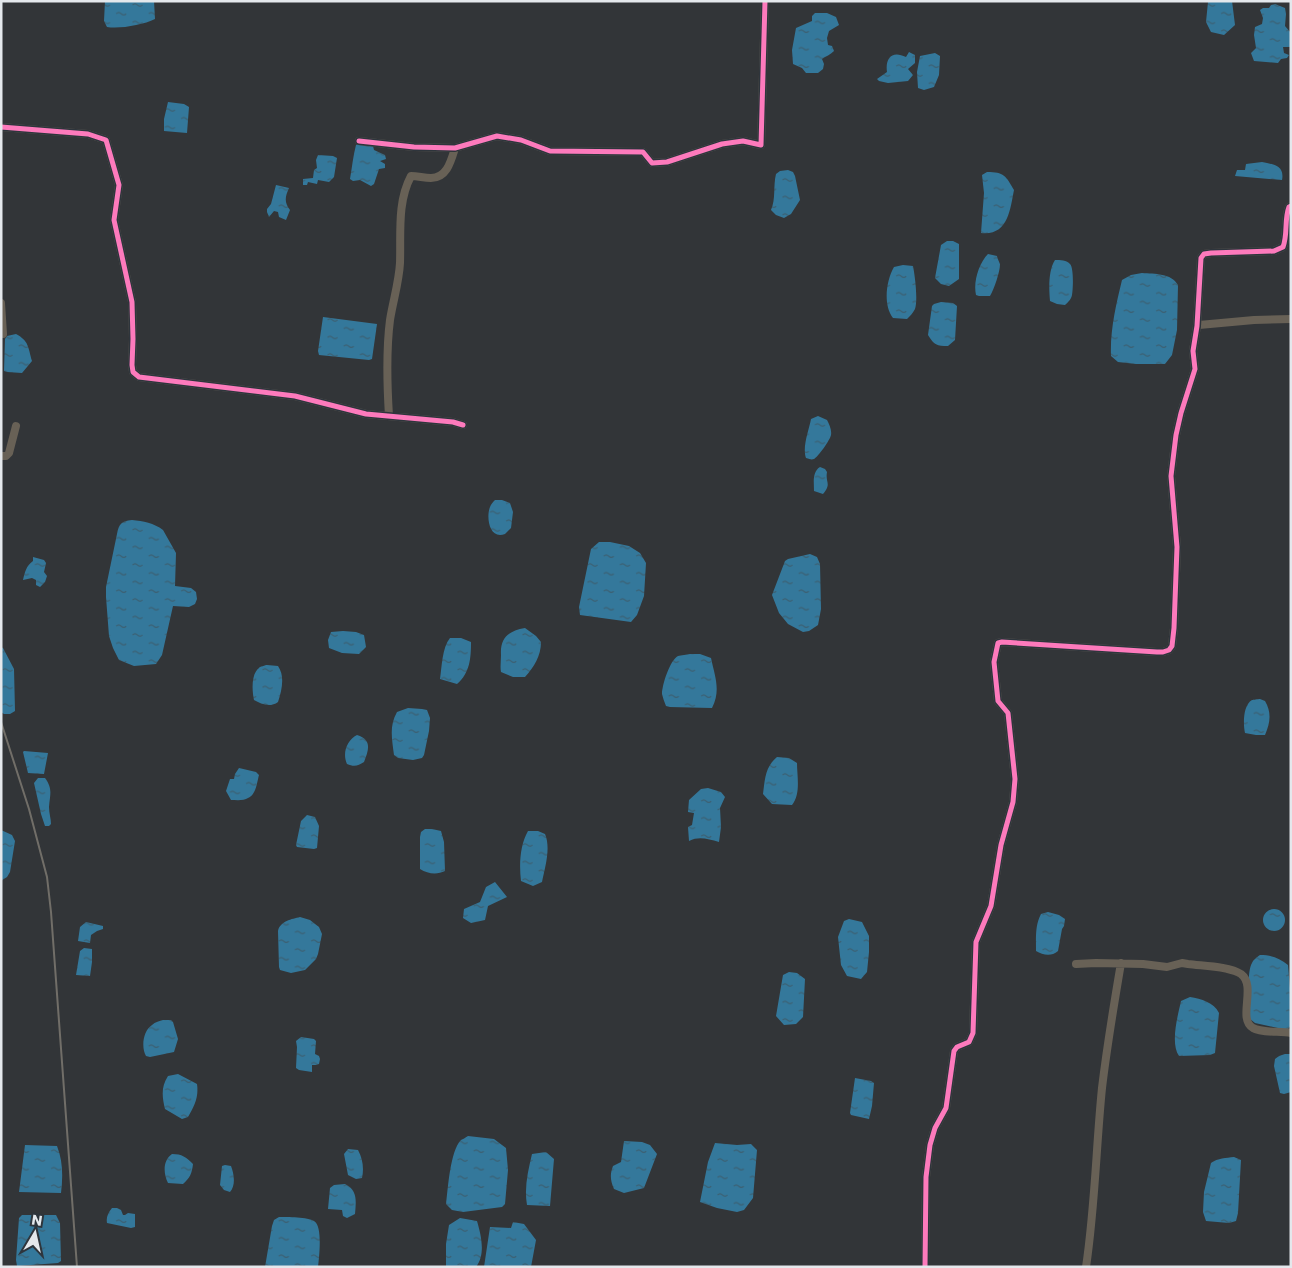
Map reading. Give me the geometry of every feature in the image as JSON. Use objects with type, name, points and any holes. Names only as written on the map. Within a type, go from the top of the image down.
[{"type":"street","points":[[359,141],[414,147],[455,148],[497,136],[521,140],[550,151],[643,152],[652,163],[667,162],[722,144],[743,142],[761,146],[765,1]]},
{"type":"street","points":[[1,127],[88,134],[106,140],[119,185],[114,220],[132,302],[133,372],[139,377],[295,396],[366,414],[453,422],[463,425]]},
{"type":"street","points":[[389,416],[387,378],[390,321],[400,265],[400,217],[406,185],[411,176],[432,178],[441,176],[451,162],[455,148]]},
{"type":"street","points":[[925,1267],[926,1177],[930,1145],[935,1128],[946,1108],[954,1051],[957,1047],[969,1042],[973,1033],[976,942],[992,906],[1002,845],[1013,802],[1015,779],[1008,713],[998,701],[994,662],[996,645],[998,642],[1002,642],[1157,652],[1169,650],[1172,646],[1177,547],[1171,476],[1176,435],[1195,369],[1193,351],[1197,326],[1201,258],[1204,254],[1211,253],[1274,251],[1283,247],[1287,213],[1291,206]]},
{"type":"street","points":[[1,303],[3,334]]},
{"type":"street","points":[[1197,326],[1200,324],[1291,319]]},
{"type":"street","points":[[1,456],[6,456],[9,453],[16,426]]},
{"type":"street","points":[[1076,964],[1121,963],[1167,967],[1188,964],[1229,969],[1241,974],[1248,988],[1246,1010],[1247,1021],[1250,1027],[1257,1030],[1291,1033]]},
{"type":"street","points":[[1086,1267],[1092,1230],[1102,1087],[1121,963]]},
{"type":"water","points":[[105,1],[154,1],[155,19],[131,26],[107,27],[104,21]]},
{"type":"water","points":[[1232,1],[1235,25],[1224,35],[1211,32],[1206,22],[1208,2]]},
{"type":"water","points":[[1275,4],[1285,8],[1285,26],[1291,33],[1291,47],[1283,47],[1284,53],[1289,55],[1278,63],[1254,61],[1251,53],[1256,48],[1255,27],[1262,24],[1263,18],[1260,10]]},
{"type":"water","points":[[815,13],[827,13],[836,17],[839,25],[829,31],[828,45],[832,46],[834,51],[822,59],[823,69],[818,73],[806,73],[802,68],[793,64],[792,50],[796,28],[812,21],[812,16]]},
{"type":"water","points":[[909,52],[915,55],[915,63],[908,69],[913,75],[908,81],[888,83],[877,79],[887,72],[887,63],[890,57],[897,54],[906,57]]},
{"type":"water","points":[[935,53],[940,56],[939,75],[934,87],[924,90],[918,88],[917,72],[920,56]]},
{"type":"water","points":[[168,102],[184,104],[189,107],[187,133],[164,131],[164,119]]},
{"type":"water","points":[[358,144],[373,146],[374,150],[385,155],[386,159],[380,161],[385,164],[385,168],[379,169],[374,184],[371,186],[360,180],[353,181],[350,179],[355,149]]},
{"type":"water","points":[[318,155],[337,158],[334,177],[329,182],[318,180],[317,184],[308,182],[307,185],[303,185],[303,179],[313,178],[314,170],[317,168],[316,160]]},
{"type":"water","points":[[1262,162],[1280,168],[1282,180],[1235,176],[1237,170],[1245,170],[1246,164]]},
{"type":"water","points":[[788,170],[793,172],[795,176],[800,200],[791,214],[784,218],[776,215],[771,210],[776,174],[780,171]]},
{"type":"water","points":[[987,172],[1004,176],[1014,190],[1009,213],[1002,226],[990,233],[981,233],[984,193],[982,175]]},
{"type":"water","points":[[276,185],[289,188],[286,199],[290,210],[286,220],[279,217],[278,212],[274,211],[269,217],[267,212]]},
{"type":"water","points":[[947,241],[959,244],[959,279],[949,286],[941,284],[935,278],[941,245]]},
{"type":"water","points":[[988,254],[997,256],[1000,264],[999,271],[990,296],[979,296],[976,295],[975,290],[976,279],[982,262]]},
{"type":"water","points":[[1055,260],[1067,262],[1072,270],[1072,295],[1065,305],[1050,301],[1050,275]]},
{"type":"water","points":[[903,265],[913,266],[916,288],[915,309],[907,319],[893,318],[887,300],[891,273],[894,267]]},
{"type":"water","points":[[1142,273],[1167,276],[1178,285],[1177,330],[1172,355],[1165,364],[1118,362],[1111,356],[1112,327],[1122,280],[1131,275]]},
{"type":"water","points":[[941,302],[953,303],[957,306],[955,340],[948,346],[936,344],[928,335],[932,306]]},
{"type":"water","points":[[323,317],[377,324],[372,359],[319,355]]},
{"type":"water","points":[[16,334],[26,342],[32,361],[22,373],[4,371],[5,339],[7,336]]},
{"type":"water","points":[[818,416],[827,420],[831,429],[831,435],[818,455],[814,459],[810,459],[806,458],[805,444],[811,419]]},
{"type":"water","points":[[820,467],[827,472],[828,485],[823,494],[814,491],[815,475]]},
{"type":"water","points":[[495,500],[510,503],[513,512],[511,528],[505,534],[495,534],[490,526],[488,516],[491,505]]},
{"type":"water","points":[[132,520],[148,523],[163,530],[176,553],[175,586],[191,588],[196,592],[197,599],[195,604],[189,607],[173,606],[162,655],[156,664],[134,666],[119,660],[113,648],[109,636],[106,597],[106,587],[119,528],[123,522]]},
{"type":"water","points":[[599,542],[629,546],[640,553],[646,563],[644,596],[637,615],[631,622],[580,615],[579,607],[591,549]]},
{"type":"water","points":[[810,554],[817,557],[820,564],[821,609],[818,625],[809,631],[803,632],[788,624],[779,613],[772,595],[785,561]]},
{"type":"water","points":[[33,557],[44,560],[46,563],[44,572],[47,576],[45,582],[40,587],[36,585],[36,580],[32,578],[23,580],[27,567],[33,561]]},
{"type":"water","points":[[525,628],[541,642],[540,652],[534,665],[525,677],[513,677],[501,672],[502,644],[510,633]]},
{"type":"water","points":[[343,631],[364,635],[366,647],[359,654],[342,653],[329,648],[328,640],[331,632]]},
{"type":"water","points":[[450,638],[461,638],[471,642],[467,670],[457,684],[440,679],[444,652]]},
{"type":"water","points":[[1,647],[14,669],[15,711],[10,714],[1,712]]},
{"type":"water","points":[[700,654],[711,658],[717,689],[712,708],[666,706],[662,690],[669,667],[678,656]]},
{"type":"water","points":[[267,665],[278,666],[282,674],[282,688],[278,702],[269,705],[254,700],[253,688],[253,678],[256,671],[260,667]]},
{"type":"water","points":[[1260,699],[1265,701],[1269,714],[1265,735],[1245,733],[1245,710],[1249,702]]},
{"type":"water","points":[[408,708],[427,710],[430,718],[424,755],[422,758],[413,760],[398,758],[394,755],[392,738],[394,717],[397,712]]},
{"type":"water","points":[[357,735],[367,742],[368,749],[364,762],[352,766],[347,764],[345,751],[348,743]]},
{"type":"water","points":[[24,751],[48,753],[44,774],[28,773]]},
{"type":"water","points":[[777,757],[789,758],[797,763],[798,790],[792,805],[772,804],[763,794],[768,769]]},
{"type":"water","points":[[239,768],[256,772],[259,775],[257,785],[251,796],[244,800],[231,800],[226,791],[230,779],[234,779]]},
{"type":"water","points":[[38,778],[45,778],[50,789],[49,807],[51,824],[49,826],[45,826],[41,814],[34,783]]},
{"type":"water","points":[[708,788],[721,792],[725,797],[720,808],[721,827],[719,842],[700,838],[689,841],[688,827],[692,825],[694,813],[688,812],[689,800],[701,789]]},
{"type":"water","points":[[307,815],[315,817],[319,826],[317,848],[314,849],[297,847],[296,845],[301,821]]},
{"type":"water","points":[[425,829],[441,831],[444,842],[445,871],[432,873],[420,869],[420,837],[421,832]]},
{"type":"water","points":[[1,830],[12,835],[15,841],[10,872],[1,881]]},
{"type":"water","points":[[528,831],[538,831],[545,834],[547,839],[547,858],[542,882],[533,886],[521,881],[520,875],[522,848]]},
{"type":"water","points":[[495,882],[507,897],[488,906],[485,920],[471,923],[463,918],[464,909],[480,902],[486,887]]},
{"type":"water","points":[[1274,909],[1282,912],[1285,920],[1282,928],[1274,931],[1266,928],[1263,920],[1266,912]]},
{"type":"water","points":[[1048,912],[1065,919],[1058,951],[1047,955],[1036,951],[1036,936],[1041,914]]},
{"type":"water","points":[[300,917],[310,920],[319,927],[322,934],[316,959],[305,970],[291,973],[280,970],[279,967],[278,931],[284,923]]},
{"type":"water","points":[[849,919],[862,922],[869,936],[867,972],[861,979],[847,976],[841,965],[838,937],[844,921]]},
{"type":"water","points":[[86,922],[103,926],[103,929],[91,935],[90,943],[78,941],[80,927]]},
{"type":"water","points":[[84,948],[92,949],[90,976],[76,975],[80,951]]},
{"type":"water","points":[[1260,955],[1275,957],[1288,965],[1291,1026],[1287,1030],[1255,1023],[1250,1019],[1249,974],[1253,962]]},
{"type":"water","points":[[789,972],[797,973],[805,979],[803,1017],[796,1024],[784,1025],[776,1016],[783,975]]},
{"type":"water","points":[[1190,997],[1211,1004],[1219,1013],[1215,1053],[1210,1055],[1179,1056],[1176,1050],[1175,1037],[1181,1001]]},
{"type":"water","points":[[163,1020],[171,1020],[173,1022],[178,1039],[174,1052],[150,1057],[146,1056],[143,1044],[145,1035],[153,1024]]},
{"type":"water","points":[[301,1037],[316,1041],[315,1054],[320,1059],[319,1064],[312,1065],[312,1072],[296,1068],[296,1041]]},
{"type":"water","points":[[1285,1054],[1291,1055],[1291,1092],[1284,1094],[1280,1093],[1274,1066],[1275,1059]]},
{"type":"water","points":[[178,1074],[197,1084],[197,1098],[188,1117],[182,1119],[165,1109],[163,1096],[164,1084],[168,1076]]},
{"type":"water","points":[[855,1078],[874,1083],[869,1119],[851,1115],[850,1113]]},
{"type":"water","points":[[468,1136],[494,1139],[506,1148],[508,1170],[505,1204],[502,1207],[463,1212],[452,1210],[446,1204],[454,1153],[461,1140]]},
{"type":"water","points":[[624,1141],[642,1142],[650,1145],[657,1154],[644,1188],[624,1193],[614,1189],[611,1172],[613,1166],[621,1162]]},
{"type":"water","points":[[715,1143],[751,1144],[757,1150],[753,1198],[744,1210],[737,1212],[700,1202],[708,1162]]},
{"type":"water","points":[[25,1145],[57,1146],[62,1169],[61,1193],[19,1192]]},
{"type":"water","points":[[348,1149],[358,1150],[360,1153],[363,1164],[362,1178],[356,1179],[348,1175],[344,1154]]},
{"type":"water","points":[[546,1152],[554,1159],[550,1206],[527,1205],[526,1186],[532,1154]]},
{"type":"water","points":[[172,1154],[184,1156],[193,1164],[190,1175],[183,1184],[168,1183],[166,1179],[165,1163]]},
{"type":"water","points":[[1234,1157],[1241,1160],[1236,1221],[1229,1223],[1206,1221],[1203,1212],[1204,1192],[1211,1163],[1219,1159]]},
{"type":"water","points":[[222,1166],[231,1166],[233,1172],[234,1183],[230,1192],[224,1190],[220,1185]]},
{"type":"water","points":[[345,1184],[354,1193],[356,1201],[355,1214],[347,1218],[343,1216],[342,1210],[328,1209],[330,1188],[334,1185]]},
{"type":"water","points":[[112,1208],[121,1210],[123,1215],[128,1213],[135,1214],[135,1227],[131,1228],[107,1223],[108,1215]]},
{"type":"water","points":[[22,1215],[56,1215],[60,1223],[61,1261],[58,1263],[17,1266],[19,1218]]},
{"type":"water","points":[[279,1217],[307,1219],[317,1224],[320,1242],[318,1267],[265,1267],[272,1226],[274,1220]]},
{"type":"water","points":[[460,1218],[477,1221],[482,1250],[476,1267],[446,1267],[446,1244],[449,1225]]},
{"type":"water","points":[[513,1222],[524,1224],[536,1240],[531,1267],[484,1267],[490,1227],[511,1228]]},
{"type":"railway","points":[[1,722],[29,809],[47,877],[77,1267]]},
{"type":"cycle path","points":[[359,141],[414,147],[455,148],[497,136],[521,140],[550,151],[643,152],[652,163],[667,162],[722,144],[743,141],[761,145],[765,1]]},
{"type":"cycle path","points":[[1,127],[88,134],[106,140],[119,185],[114,220],[132,302],[133,372],[139,377],[295,396],[366,414],[453,422],[463,425]]},
{"type":"cycle path","points":[[925,1267],[926,1177],[930,1145],[935,1128],[946,1108],[954,1051],[957,1047],[969,1042],[973,1033],[976,942],[991,906],[1001,845],[1013,802],[1015,779],[1008,713],[998,701],[994,662],[998,643],[1157,652],[1169,650],[1172,646],[1177,547],[1171,476],[1176,435],[1195,369],[1193,351],[1197,326],[1201,258],[1204,254],[1211,253],[1274,251],[1283,247],[1287,217],[1289,207],[1291,206]]}]
